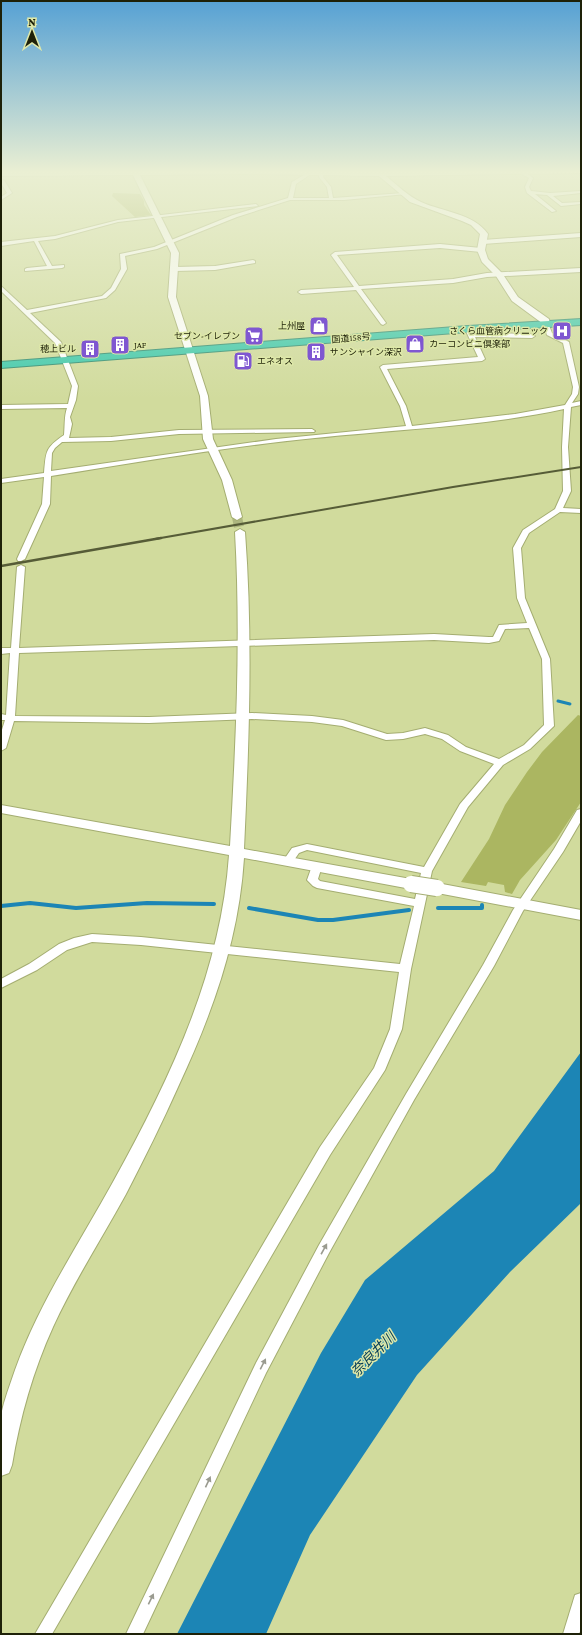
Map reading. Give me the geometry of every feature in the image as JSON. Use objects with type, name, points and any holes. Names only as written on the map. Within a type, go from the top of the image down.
[{"type":"highway","name":"国道158号","points":[[1,365],[188,348],[546,322],[581,321]]},
{"type":"highway","name":"国道158号","points":[[188,348],[470,332],[546,322]]},
{"type":"street","points":[[39,246],[50,267]]},
{"type":"street","points":[[25,312],[104,298],[113,289],[124,270],[122,255],[157,246]]},
{"type":"street","points":[[172,246],[175,254],[172,297],[204,396],[206,431],[232,494],[238,517]]},
{"type":"street","points":[[383,323],[334,255],[337,252],[435,246]]},
{"type":"street","points":[[443,246],[481,250]]},
{"type":"street","points":[[43,1634],[325,1152],[379,1070],[396,1029],[405,969],[427,870],[464,806],[500,763],[528,747],[549,726],[546,659],[521,598],[517,548],[526,532],[558,510],[567,491],[565,447],[567,407],[578,394],[566,342],[549,334],[546,322],[515,299],[499,275],[485,260],[481,250],[482,246]]},
{"type":"street","points":[[175,269],[215,268],[253,262]]},
{"type":"street","points":[[27,270],[62,266]]},
{"type":"street","points":[[301,292],[453,281],[484,276],[581,270]]},
{"type":"street","points":[[1,288],[58,342],[75,386],[73,400],[67,417],[69,424],[67,436],[51,447],[46,504],[21,563],[14,651],[1,748]]},
{"type":"street","points":[[410,429],[403,406],[383,367],[482,359],[470,332],[532,336]]},
{"type":"street","points":[[1,481],[213,449],[346,433],[410,429],[506,418],[581,403]]},
{"type":"street","points":[[1,407],[70,406]]},
{"type":"street","points":[[62,440],[111,439],[179,432],[206,431],[318,431],[346,433]]},
{"type":"street","points":[[558,510],[581,511]]},
{"type":"street","points":[[1,1465],[10,1422],[36,1342],[51,1308],[127,1173],[169,1087],[190,1041],[223,950],[233,898],[243,717],[245,643],[244,578],[240,532]]},
{"type":"street","points":[[1,651],[434,637],[489,640],[496,639],[502,627],[532,625]]},
{"type":"street","points":[[5,718],[149,720],[280,717],[328,721],[356,727],[386,737],[403,736],[425,731],[445,737],[463,749],[500,763]]},
{"type":"street","points":[[1,809],[581,915]]},
{"type":"street","points":[[134,1634],[261,1368],[324,1249],[414,1091],[581,812]]},
{"type":"street","points":[[288,861],[297,848],[307,847],[427,870]]},
{"type":"street","points":[[317,866],[312,880],[317,884],[419,903]]},
{"type":"street","points":[[1,984],[33,967],[64,947],[78,941],[92,938],[141,941],[405,969]]},
{"type":"street","points":[[571,1634],[581,1601]]},
{"type":"green space","points":[[578,715],[581,716],[581,802],[556,840],[520,880],[512,894],[505,892],[504,885],[488,882],[486,886],[461,882],[489,839],[505,805],[527,772],[542,752]]},
{"type":"water","name":"奈良井川","points":[[581,1052],[580,1204],[510,1272],[417,1375],[310,1535],[266,1634],[177,1634],[321,1353],[365,1280],[494,1171]]},
{"type":"waterway","points":[[558,701],[570,704]]},
{"type":"waterway","points":[[1,906],[30,903],[76,908],[147,903],[214,904]]},
{"type":"waterway","points":[[438,908],[482,908],[482,905]]},
{"type":"waterway","points":[[249,908],[318,920],[333,920],[409,910]]},
{"type":"tunnel","points":[[237,517],[240,532]]},
{"type":"railway","points":[[155,539],[453,487],[581,467]]},
{"type":"railway","points":[[1,566],[161,538]]},
{"type":"place","name":"上州屋","points":[[319,326]]},
{"type":"place","name":"さくら血管病クリニック","points":[[562,331]]},
{"type":"place","name":"セブン-イレブン","points":[[254,336]]},
{"type":"place","name":"カーコンビニ倶楽部","points":[[415,344]]},
{"type":"place","name":"JAF","points":[[120,345]]},
{"type":"place","name":"穂上ビル","points":[[90,349]]},
{"type":"place","name":"サンシャイン深沢","points":[[316,352]]},
{"type":"place","name":"エネオス","points":[[243,361]]}]
